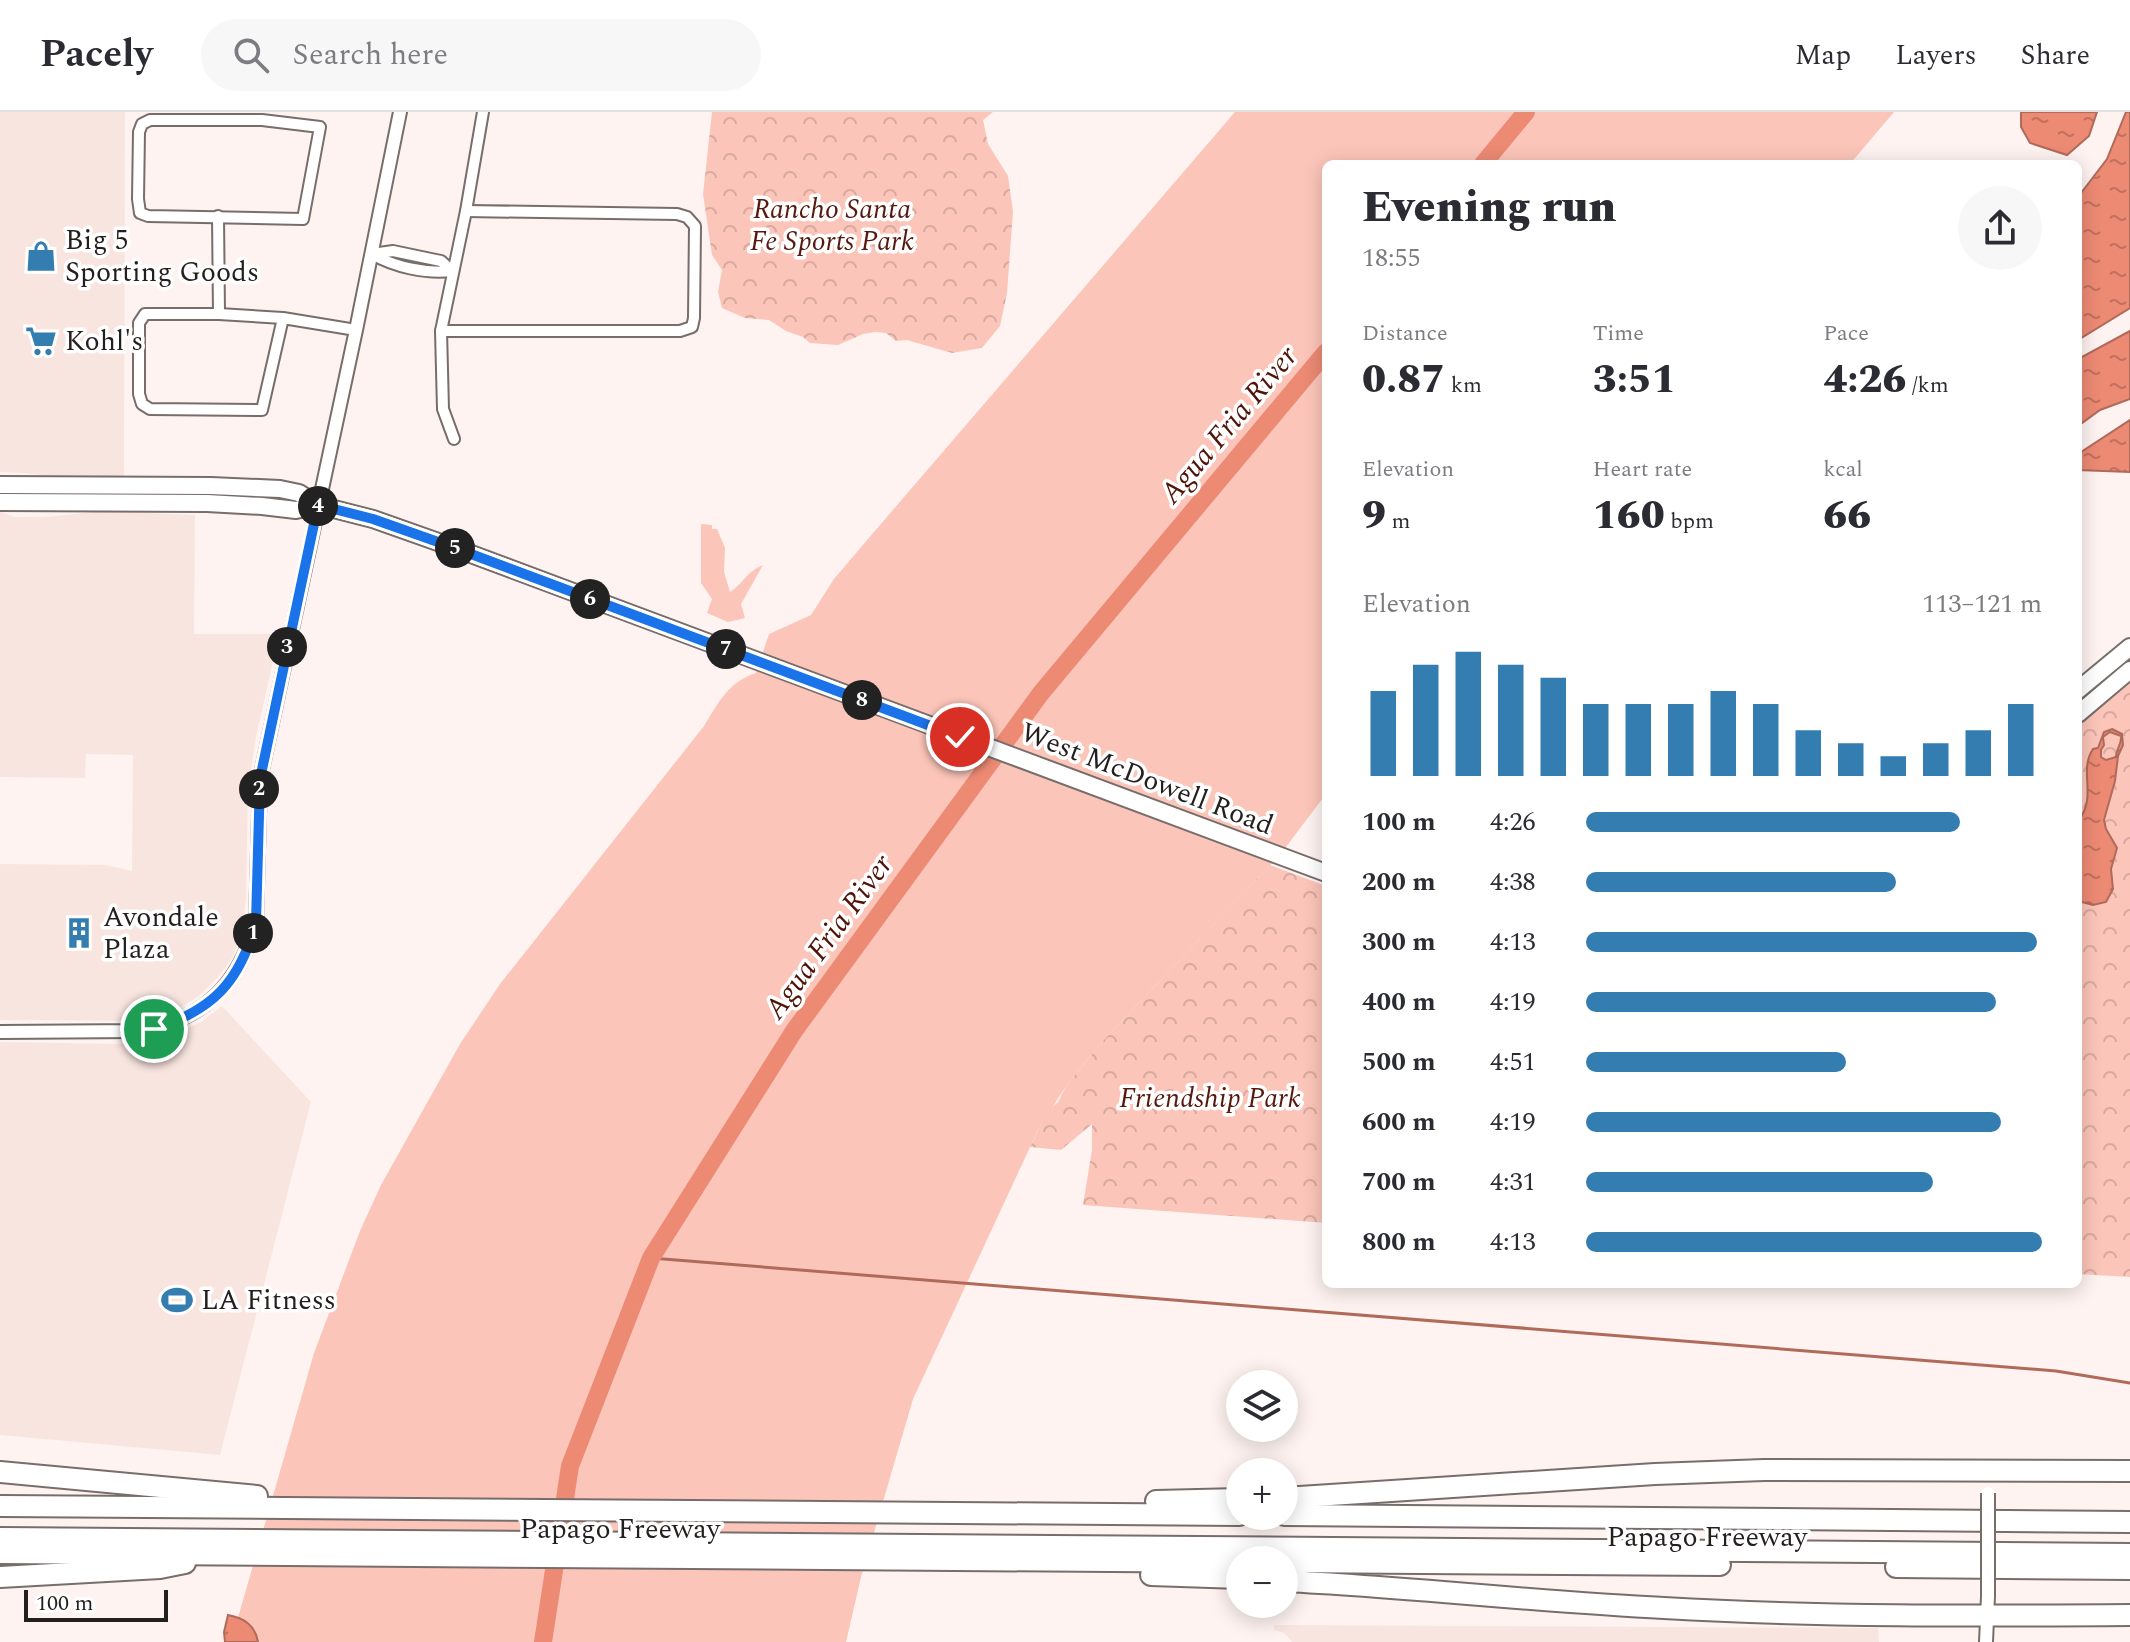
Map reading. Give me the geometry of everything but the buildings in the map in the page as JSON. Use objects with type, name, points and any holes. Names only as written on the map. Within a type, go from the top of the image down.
[{"type":"highway","points":[[1298,1497],[1764,1470],[2130,1471]]},
{"type":"highway","points":[[0,1472],[239,1501]]},
{"type":"highway","points":[[1064,1514],[1112,1501],[1226,1499]]},
{"type":"highway","name":"Papago Freeway","points":[[0,1506],[239,1501],[377,1508],[1226,1515]]},
{"type":"highway","name":"Papago Freeway","points":[[1298,1515],[2130,1522]]},
{"type":"highway","points":[[0,1538],[224,1547]]},
{"type":"highway","points":[[0,1577],[160,1568],[224,1547]]},
{"type":"highway","name":"Papago Freeway","points":[[0,1553],[224,1547],[914,1552],[1077,1561],[1226,1562]]},
{"type":"highway","points":[[914,1552],[2130,1554]]},
{"type":"highway","points":[[1077,1561],[1126,1574],[1226,1578]]},
{"type":"highway","name":"Papago Freeway","points":[[1298,1562],[2130,1569]]},
{"type":"highway","points":[[1298,1582],[1773,1613],[1987,1606],[2130,1615]]},
{"type":"main road","name":"West McDowell Road","points":[[0,485],[261,487],[299,493],[318,505],[389,524],[1322,872]]},
{"type":"main road","name":"West McDowell Road","points":[[0,502],[207,503],[296,510],[318,505]]},
{"type":"main road","points":[[2082,687],[2130,647]]},
{"type":"main road","points":[[2082,711],[2130,670]]},
{"type":"street","points":[[0,1032],[154,1029],[192,1014],[214,999],[235,973],[250,944],[256,922],[260,779],[400,112]]},
{"type":"street","points":[[454,439],[443,409],[441,331],[483,112]]},
{"type":"street","points":[[262,115],[320,127],[303,219],[148,216],[140,213],[139,132],[142,124],[150,120],[262,115]]},
{"type":"street","points":[[441,331],[680,331],[692,327],[694,318],[695,226],[687,217],[677,214],[466,211]]},
{"type":"street","points":[[218,216],[219,314]]},
{"type":"street","points":[[372,254],[393,251],[441,261],[452,271]]},
{"type":"street","points":[[283,318],[262,410],[150,409],[142,404],[139,394],[139,323],[145,314],[283,318],[356,330]]},
{"type":"street","points":[[1986,1642],[1988,1470]]},
{"type":"shaded area","points":[[0,112],[125,112],[124,478],[0,472]]},
{"type":"shaded area","points":[[0,511],[14,517],[102,511],[195,515],[194,634],[279,634],[256,737],[248,790],[246,898],[242,935],[231,960],[199,996],[176,1010],[154,1018],[137,1021],[0,1020],[0,864],[106,865],[132,871],[133,755],[86,754],[85,778],[0,777]]},
{"type":"shaded area","points":[[222,1006],[311,1102],[220,1455],[0,1435],[0,1042],[122,1044],[148,1041],[171,1036],[201,1022]]},
{"type":"shaded area","points":[[1274,1625],[1878,1628],[1879,1642],[1292,1642],[1284,1633],[1274,1630]]},
{"type":"green space","name":"Rancho Santa Fe Sports Park","points":[[712,112],[993,112],[983,120],[988,144],[1008,176],[1013,212],[1007,293],[1000,326],[982,348],[952,353],[907,340],[896,341],[886,333],[875,332],[838,345],[810,343],[769,320],[745,318],[722,308],[718,292],[722,270],[712,255],[703,194]]},
{"type":"green space","points":[[1235,112],[1894,112],[1853,160],[1322,160],[1322,799],[1279,856],[1101,1043],[1066,1086],[1038,1130],[913,1399],[861,1577],[846,1642],[231,1642],[314,1353],[360,1231],[381,1185],[460,1044],[500,984],[704,726],[725,694],[738,682],[756,673],[769,634],[811,615],[834,579]]},
{"type":"green space","points":[[701,524],[717,529],[725,548],[724,572],[730,592],[763,565],[741,604],[745,618],[728,622],[707,613],[712,599],[701,583]]},
{"type":"green space","points":[[2130,678],[2130,1277],[2082,1274],[2082,720]]},
{"type":"green space","name":"Friendship Park","points":[[1270,865],[1322,884],[1322,1223],[1083,1205],[1092,1150],[1092,1124],[1061,1150],[1030,1147],[1048,1111],[1101,1043]]},
{"type":"water","points":[[2021,112],[2097,112],[2089,136],[2067,155],[2030,143],[2021,127]]},
{"type":"water","points":[[2126,112],[2130,112],[2130,308],[2082,338],[2082,192],[2107,159]]},
{"type":"water","points":[[2130,331],[2130,399],[2100,410],[2082,423],[2082,357]]},
{"type":"water","points":[[2130,420],[2130,472],[2082,470],[2082,451]]},
{"type":"water","points":[[2112,729],[2122,734],[2123,745],[2104,820],[2117,848],[2111,869],[2113,889],[2106,902],[2093,905],[2082,902],[2082,815],[2087,803],[2089,757],[2093,749],[2098,748],[2104,732]],"holes":[[[2110,732],[2121,736],[2116,757],[2106,760],[2101,757],[2103,737]]]},
{"type":"water","points":[[228,1615],[248,1623],[258,1642],[225,1642]]},
{"type":"waterway","name":"Agua Fria River","points":[[1486,160],[1526,112]]},
{"type":"waterway","name":"Agua Fria River","points":[[543,1642],[570,1466],[651,1258],[794,1031],[1041,693],[1322,357]]},
{"type":"waterway","points":[[651,1258],[2056,1371],[2130,1383]]},
{"type":"place","name":"Big 5 Sporting Goods","points":[[41,256]]},
{"type":"place","name":"Kohl's","points":[[41,341]]},
{"type":"place","name":"Avondale Plaza","points":[[79,933]]},
{"type":"place","name":"LA Fitness","points":[[177,1300]]},
{"type":"route","points":[[154,1029],[184,1018],[214,999],[226,987],[250,944],[256,922],[260,779],[318,505],[373,519],[455,548],[960,737]]}]
